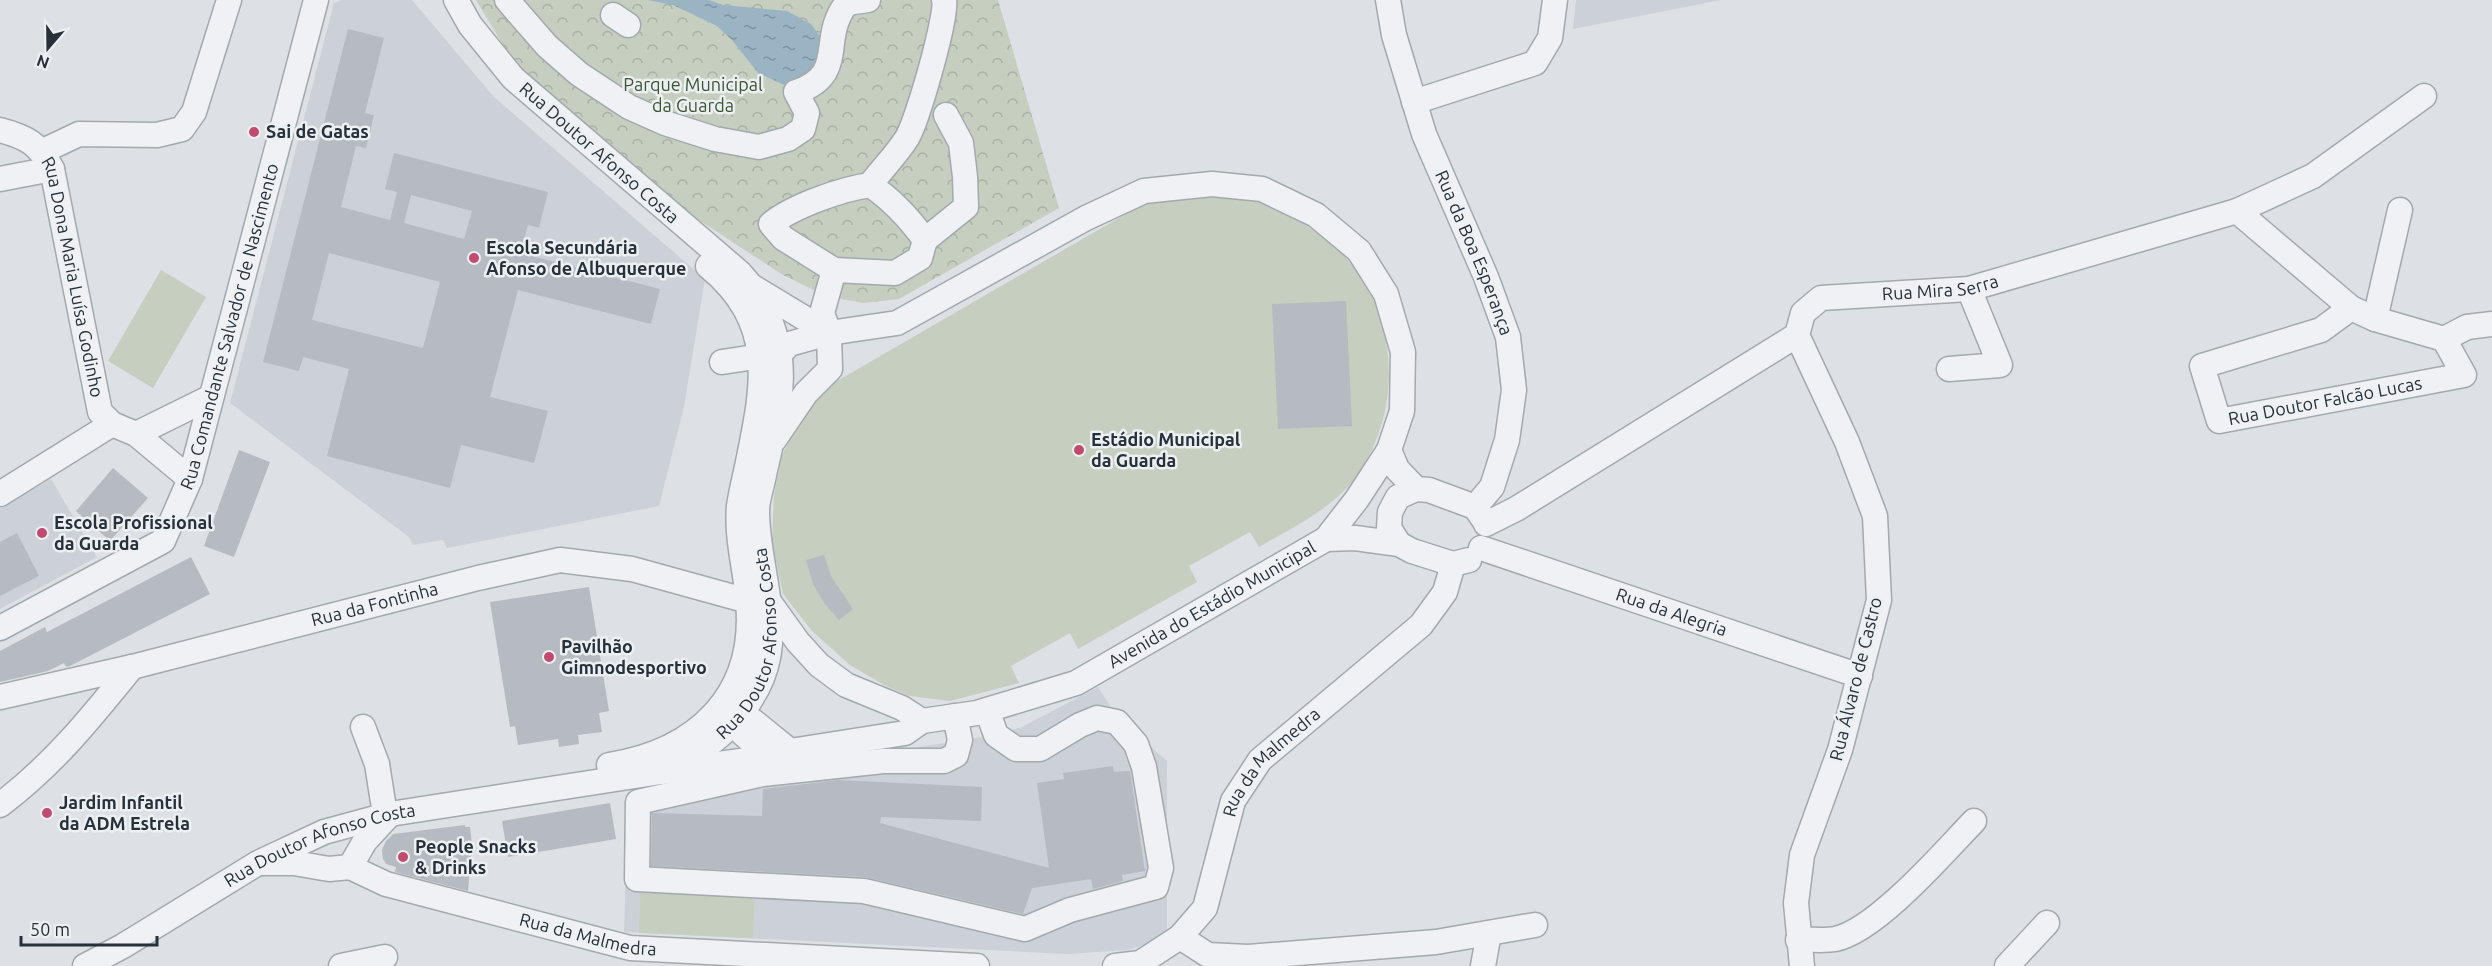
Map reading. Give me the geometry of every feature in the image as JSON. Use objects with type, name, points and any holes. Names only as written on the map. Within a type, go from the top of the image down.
[{"type":"street","points":[[0,179],[47,160],[79,134],[157,135],[182,129],[194,112],[229,0]]},
{"type":"street","name":"Rua Comandante Salvador de Nascimento","points":[[0,628],[163,541],[190,479],[316,0]]},
{"type":"street","name":"Rua Doutor Afonso Costa","points":[[85,966],[123,946],[350,808],[387,808],[661,772],[690,759],[718,738],[728,713],[732,689],[742,665],[759,602],[762,564],[757,509],[771,445],[780,386],[770,355],[729,284],[505,89],[459,32],[440,0]]},
{"type":"street","name":"Rua Doutor Afonso Costa","points":[[456,0],[470,25],[513,78],[740,273],[753,287],[769,317],[770,355],[739,508],[743,567],[759,602]]},
{"type":"street","points":[[507,0],[547,46],[579,74],[629,107],[665,123],[715,139],[759,147],[788,139],[803,129],[807,113],[796,92],[813,87],[828,69],[831,38],[838,14],[847,3],[868,0]]},
{"type":"street","points":[[870,185],[908,136],[933,58],[944,12],[944,0]]},
{"type":"street","name":"Rua da Boa Esperança","points":[[1388,0],[1394,35],[1424,134],[1486,278],[1508,337],[1514,390],[1507,440],[1481,515]]},
{"type":"street","points":[[1414,102],[1534,63],[1550,38],[1555,0]]},
{"type":"street","name":"Rua Mira Serra","points":[[1797,335],[1803,314],[1821,298],[1969,289],[2237,211],[2313,176],[2424,96]]},
{"type":"street","points":[[925,240],[905,213],[870,185],[845,189],[784,213],[771,224],[783,238],[834,270],[895,273],[920,258],[925,240],[966,207],[960,142],[946,115]]},
{"type":"street","name":"Rua Dona Maria Luísa Godinho","points":[[0,130],[20,135],[47,160],[100,412],[111,424]]},
{"type":"street","name":"Avenida do Estádio Municipal","points":[[661,772],[905,733],[922,721],[987,710],[1076,683],[1326,539],[1357,499],[1389,450],[1402,411],[1403,352],[1386,294],[1359,251],[1316,215],[1262,189],[1212,184],[1144,191],[1086,218],[897,323],[830,344],[789,344],[770,355]]},
{"type":"street","points":[[2375,319],[2400,210]]},
{"type":"street","points":[[2237,211],[2351,308],[2375,319],[2444,339],[2467,327],[2492,324]]},
{"type":"street","points":[[771,445],[806,393],[830,369],[830,344],[822,313],[834,270]]},
{"type":"street","points":[[753,287],[830,344]]},
{"type":"street","points":[[1948,369],[2000,365],[1969,289]]},
{"type":"street","name":"Rua Doutor Falcão Lucas","points":[[2351,308],[2321,330],[2202,366],[2219,421],[2464,375],[2444,339]]},
{"type":"street","points":[[1399,544],[1389,528],[1390,512],[1398,497],[1416,489],[1429,490],[1481,515],[1516,509],[1797,335]]},
{"type":"street","name":"Rua Álvaro de Castro","points":[[1797,335],[1847,442],[1875,516],[1879,600],[1840,750],[1802,855],[1796,903],[1798,955]]},
{"type":"street","points":[[722,362],[770,355]]},
{"type":"street","points":[[136,434],[211,397]]},
{"type":"street","points":[[0,494],[111,424],[136,434],[190,479]]},
{"type":"street","points":[[1389,450],[1397,469],[1416,489]]},
{"type":"street","points":[[1326,539],[1355,538],[1399,544],[1412,551],[1453,564],[1470,559],[1482,548],[1486,537],[1481,515]]},
{"type":"street","name":"Rua da Alegria","points":[[1482,548],[1860,676]]},
{"type":"street","name":"Rua da Fontinha","points":[[0,698],[132,667],[478,578],[560,560],[632,569],[759,602]]},
{"type":"street","name":"Rua da Malmedra","points":[[1115,966],[1140,963],[1180,937],[1205,908],[1233,801],[1260,760],[1420,625],[1445,592],[1453,564]]},
{"type":"street","points":[[759,602],[819,665],[846,685],[902,708],[922,721]]},
{"type":"street","points":[[0,805],[22,788],[75,738],[132,667]]},
{"type":"street","points":[[955,716],[960,740],[956,755],[944,761],[883,761],[763,774],[638,802],[637,879],[864,891],[1025,929],[1070,910],[1156,886],[1161,868],[1144,767],[1136,744],[1117,722],[1097,718],[1080,725],[1040,749],[1017,749],[996,735],[987,710]]},
{"type":"street","points":[[728,713],[753,721],[779,754]]},
{"type":"street","name":"Rua Doutor Afonso Costa","points":[[387,808],[634,760],[671,747],[703,725],[728,713]]},
{"type":"street","points":[[340,868],[364,841],[387,808],[377,764],[363,727]]},
{"type":"street","points":[[1798,955],[1866,924],[1909,886],[1974,821]]},
{"type":"street","points":[[321,826],[337,841],[340,868]]},
{"type":"street","name":"Rua Doutor Afonso Costa","points":[[64,966],[250,853],[321,826]]},
{"type":"street","name":"Rua da Malmedra","points":[[258,863],[294,863],[340,868],[386,884],[630,948],[977,966]]},
{"type":"street","points":[[2007,966],[2048,923]]},
{"type":"street","points":[[1180,937],[1208,955],[1248,957],[1436,942],[1535,925]]},
{"type":"street","points":[[1483,966],[1489,933]]},
{"type":"street","points":[[341,966],[385,957]]},
{"type":"shaded area","name":"Escola Secundária Afonso de Albuquerque","points":[[341,0],[412,0],[494,97],[705,279],[684,407],[659,506],[447,548],[443,540],[413,545],[409,537],[230,403],[334,3]]},
{"type":"shaded area","points":[[1576,0],[1721,0],[1573,29]]},
{"type":"shaded area","name":"Escola Profissional da Guarda","points":[[51,479],[97,557],[0,609],[0,509]]},
{"type":"shaded area","points":[[1098,687],[1112,709],[1167,761],[1167,932],[1149,943],[1128,950],[1068,954],[624,932],[628,792],[996,735],[1022,727]]},
{"type":"green space","name":"Parque Municipal da Guarda","points":[[476,0],[998,0],[1059,208],[899,299],[863,303],[826,296],[783,275],[659,194],[519,71]]},
{"type":"green space","name":"Estádio Municipal da Guarda","points":[[1211,192],[1260,200],[1305,225],[1344,256],[1366,285],[1378,311],[1386,338],[1389,365],[1388,393],[1383,420],[1373,447],[1351,484],[1314,515],[1259,547],[1250,532],[1189,566],[1197,582],[1078,649],[1070,633],[1011,666],[1019,683],[950,701],[910,696],[886,686],[850,665],[812,631],[783,594],[772,541],[774,495],[782,455],[800,420],[825,388],[1143,204]]},
{"type":"green space","points":[[161,270],[206,297],[153,388],[108,361]]},
{"type":"green space","points":[[641,881],[755,887],[753,938],[639,933]]},
{"type":"water","points":[[648,0],[709,0],[723,5],[787,11],[811,24],[825,43],[823,66],[786,86],[758,73],[732,40],[717,26],[673,5]]},
{"type":"building","points":[[348,29],[384,38],[365,113],[374,115],[366,148],[356,146],[341,207],[390,220],[397,192],[385,189],[394,153],[548,192],[539,228],[528,225],[520,253],[660,289],[651,324],[518,290],[490,397],[548,411],[534,463],[461,445],[450,488],[327,456],[349,369],[303,357],[299,371],[263,362]],"holes":[[[411,195],[472,211],[464,239],[404,223]],[[329,253],[440,282],[423,348],[312,320]]]},
{"type":"building","points":[[1346,301],[1352,426],[1278,429],[1272,304]]},
{"type":"building","points":[[239,450],[270,462],[234,557],[204,546]]},
{"type":"building","points":[[113,468],[148,498],[110,541],[76,511]]},
{"type":"building","points":[[17,533],[39,576],[0,596],[0,542]]},
{"type":"building","points":[[824,555],[831,576],[853,609],[839,620],[825,604],[813,584],[806,560]]},
{"type":"building","points":[[191,557],[210,594],[70,666],[66,667],[64,663],[48,671],[0,682],[0,651],[45,627],[47,632]]},
{"type":"building","name":"Pavilhão Gimnodesportivo","points":[[589,587],[609,711],[599,713],[602,732],[578,735],[579,744],[559,747],[558,739],[518,745],[515,726],[510,727],[490,602]]},
{"type":"building","points":[[1113,766],[1114,772],[1130,771],[1145,871],[1122,875],[1123,881],[1093,889],[1091,879],[1032,888],[1023,914],[865,877],[651,866],[652,813],[762,816],[763,789],[838,780],[982,787],[981,821],[881,817],[880,823],[1049,868],[1037,783],[1064,779],[1063,773]]},
{"type":"building","points":[[610,803],[616,839],[508,857],[502,821]]},
{"type":"building","points":[[465,825],[465,827],[470,827],[472,844],[468,891],[395,872],[396,867],[386,864],[383,859],[382,850],[386,841],[393,834]]},
{"type":"place","name":"Sai de Gatas","points":[[254,132]]},
{"type":"place","name":"Escola Secundária Afonso de Albuquerque","points":[[474,258]]},
{"type":"place","name":"Estádio Municipal da Guarda","points":[[1079,450]]},
{"type":"place","name":"Escola Profissional da Guarda","points":[[42,533]]},
{"type":"place","name":"Pavilhão Gimnodesportivo","points":[[549,657]]},
{"type":"place","name":"Jardim Infantil da ADM Estrela","points":[[47,813]]},
{"type":"place","name":"People Snacks & Drinks","points":[[403,857]]}]
